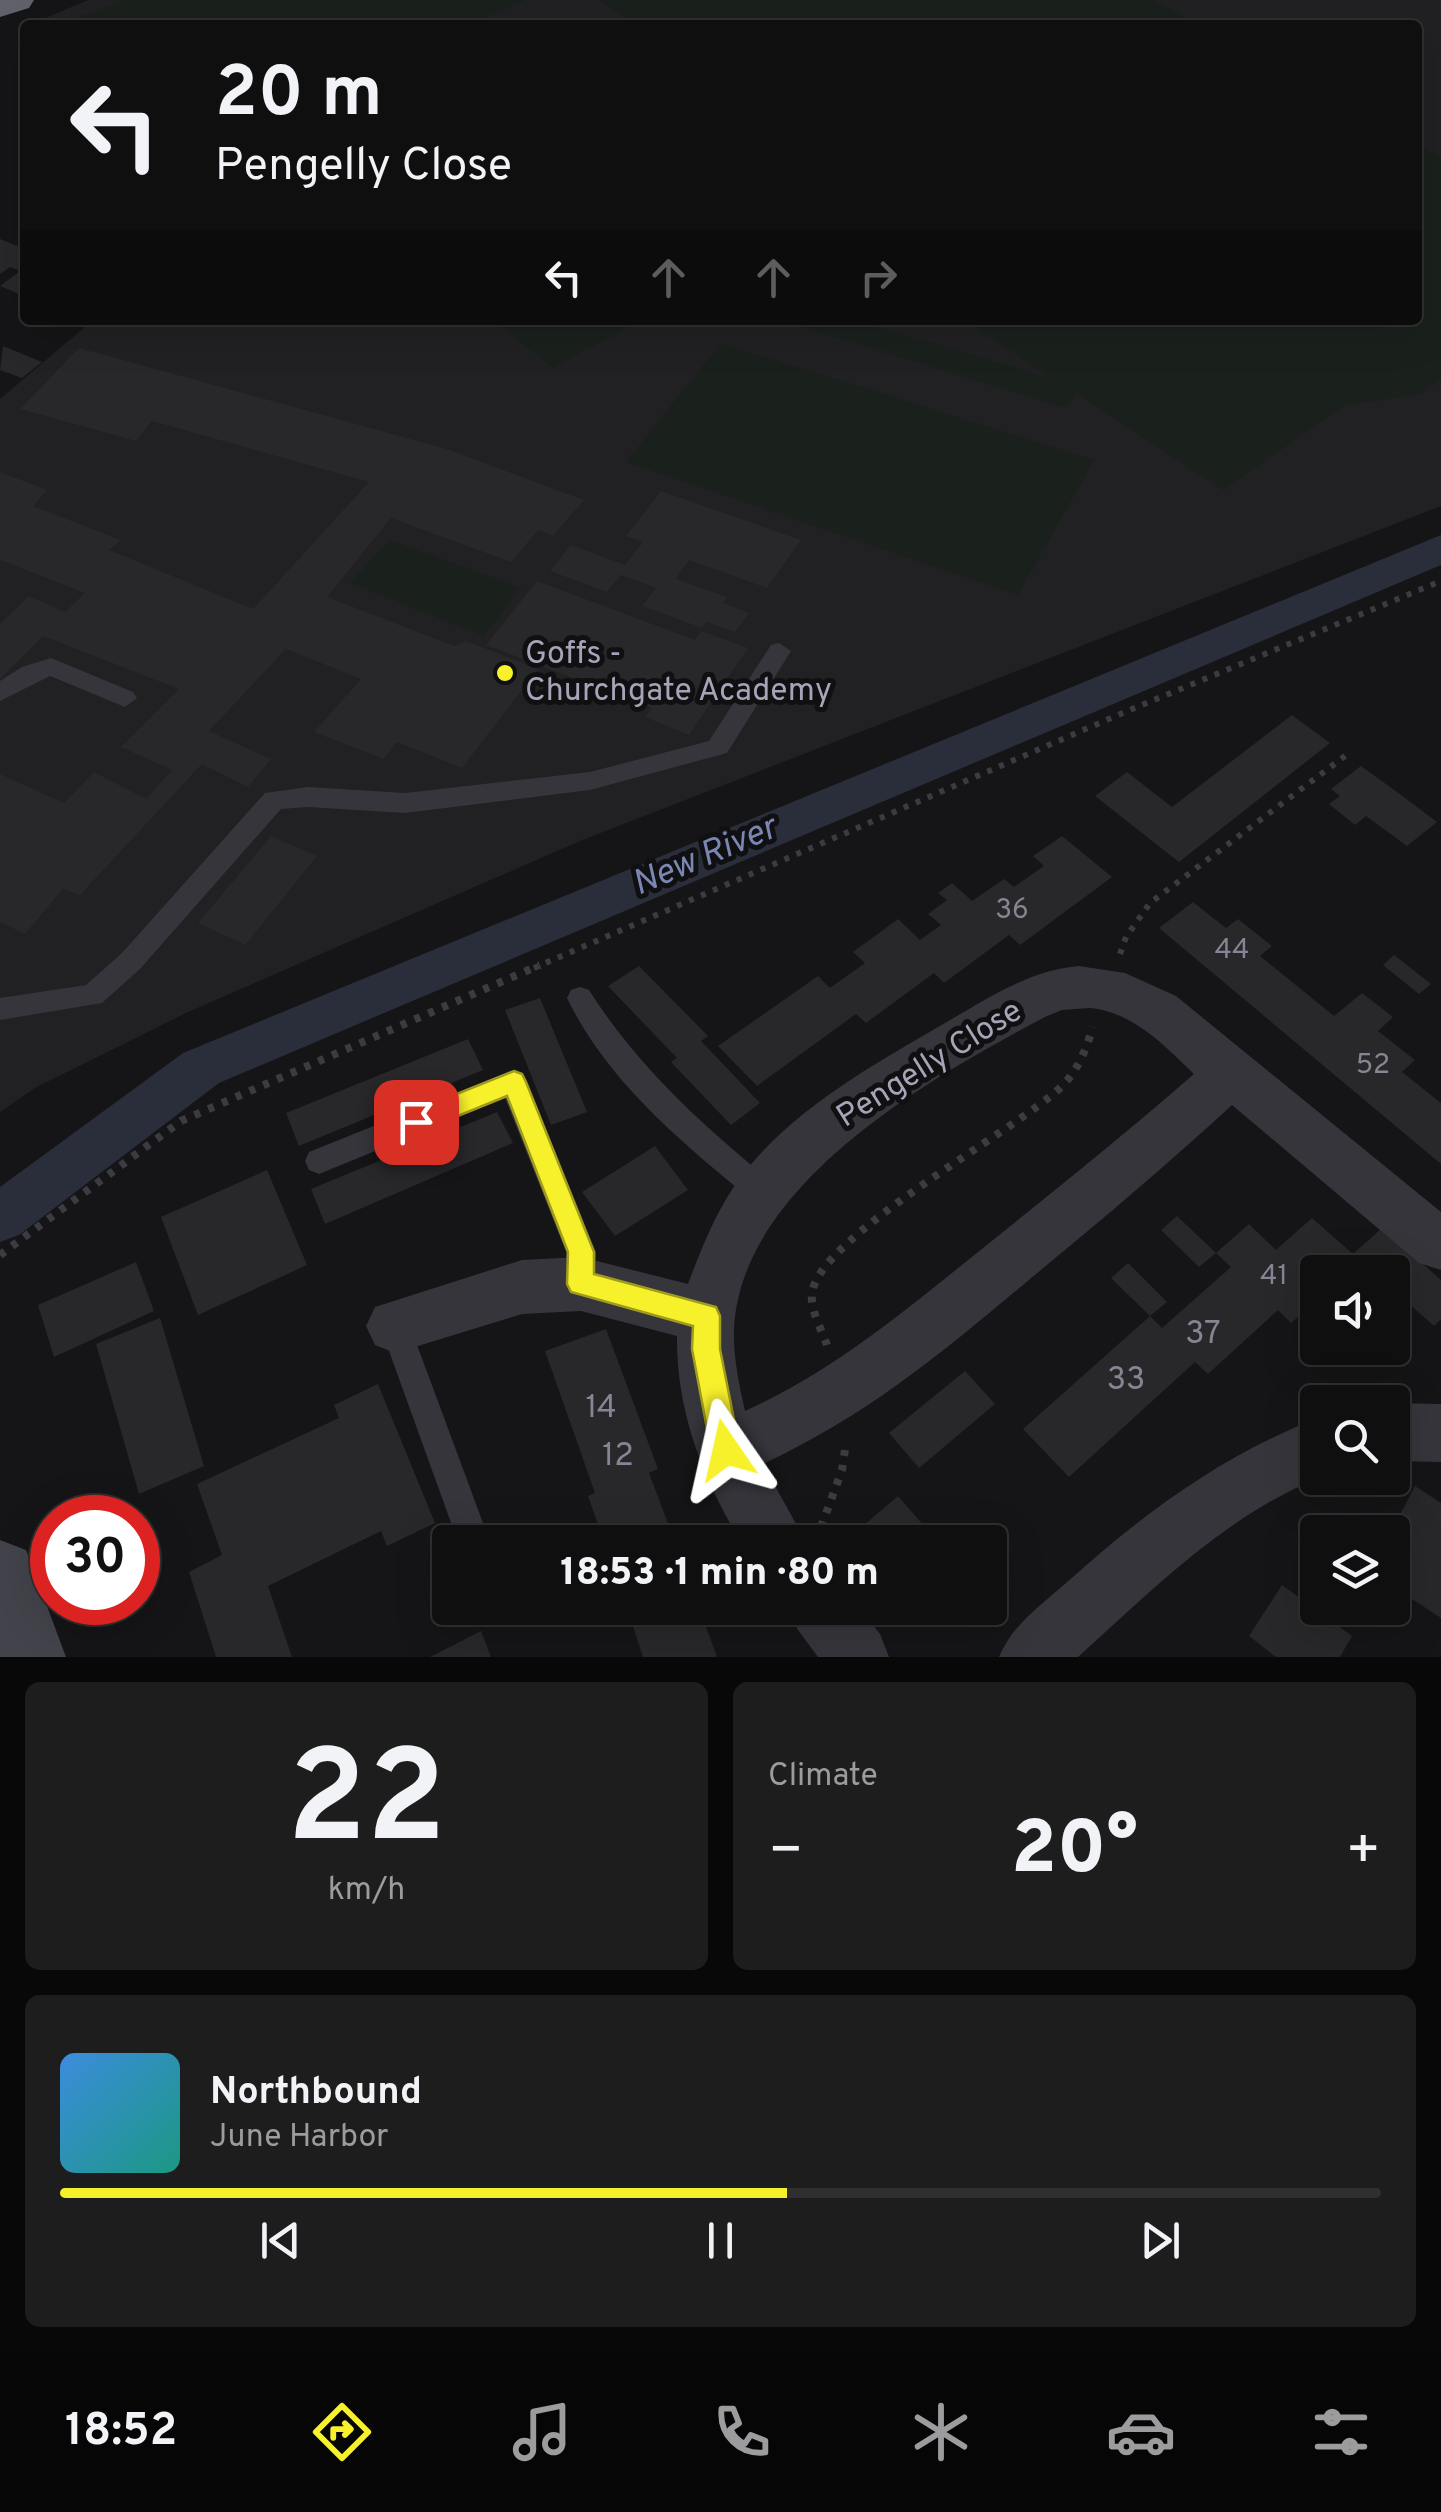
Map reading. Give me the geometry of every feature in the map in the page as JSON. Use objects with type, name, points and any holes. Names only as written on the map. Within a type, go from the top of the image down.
[{"type":"highway","points":[[0,6],[16,0]]},
{"type":"street","name":"Pengelly Close","points":[[766,1525],[726,1450],[706,1349],[706,1316],[741,1226],[762,1191],[850,1112],[913,1069],[1020,1006],[1063,989],[1106,989],[1151,1008],[1439,1245]]},
{"type":"street","points":[[726,1450],[802,1415],[844,1390],[948,1312],[1150,1146],[1230,1074]]},
{"type":"street","points":[[395,1326],[522,1287],[581,1284],[706,1316]]},
{"type":"street","points":[[1410,1433],[1441,1434]]},
{"type":"street","points":[[1031,1657],[1136,1562],[1202,1512],[1260,1475],[1300,1456]]},
{"type":"street","points":[[0,1576],[29,1657]]},
{"type":"street","points":[[833,1625],[857,1657]]},
{"type":"lane","points":[[0,1009],[93,996],[131,961],[274,800],[308,797],[405,803],[590,781],[695,756],[718,747],[779,652]]},
{"type":"lane","points":[[0,692],[30,673],[51,667],[125,698]]},
{"type":"lane","points":[[580,998],[597,1028],[658,1098],[708,1147],[762,1191]]},
{"type":"lane","points":[[319,1161],[514,1082],[581,1252],[581,1284]]},
{"type":"lane","points":[[395,1326],[468,1525]]},
{"type":"path","points":[[0,1255],[181,1121],[1126,712],[1441,581]]},
{"type":"path","points":[[822,1525],[842,1470],[850,1422],[844,1390],[811,1296],[820,1268],[925,1182],[1061,1087],[1083,1057],[1126,937],[1150,903],[1349,753]]},
{"type":"shaded area","name":"Goffs - Churchgate Academy","points":[[88,0],[1441,0],[1441,506],[580,841],[186,1013],[35,1088],[0,1112],[0,399],[87,325],[1422,325],[1422,20],[41,20]]},
{"type":"shaded area","points":[[124,0],[527,0],[478,20],[70,20]]},
{"type":"shaded area","points":[[598,0],[1153,0],[1189,18],[1186,20],[629,20]]},
{"type":"shaded area","points":[[1422,147],[1441,157],[1441,378],[1421,394],[1345,405],[1223,490],[1076,393],[1066,408],[794,325],[870,325],[1051,378],[972,325],[1422,325]]},
{"type":"shaded area","points":[[499,325],[633,325],[553,368]]},
{"type":"shaded area","points":[[721,343],[1094,460],[1018,595],[626,462]]},
{"type":"shaded area","points":[[390,540],[521,588],[484,636],[350,583]]},
{"type":"building","points":[[0,239],[20,247],[20,271],[10,267],[0,274]]},
{"type":"building","points":[[20,271],[20,293],[0,286]]},
{"type":"building","points":[[3,346],[42,362],[22,378],[0,370]]},
{"type":"building","points":[[79,348],[447,449],[584,500],[553,536],[538,530],[511,562],[391,518],[327,597],[454,646],[466,641],[538,669],[462,768],[397,742],[384,759],[314,732],[361,679],[286,649],[209,731],[271,759],[248,787],[202,764],[80,895],[63,889],[25,934],[0,922],[0,774],[64,803],[94,772],[146,799],[172,770],[121,747],[179,689],[43,636],[0,679],[0,624],[29,596],[65,612],[85,593],[0,560],[0,472],[47,490],[33,506],[121,540],[109,550],[253,609],[369,482],[152,421],[136,441],[20,409]]},
{"type":"building","points":[[661,491],[801,540],[767,588],[689,560],[676,579],[727,597],[723,603],[749,613],[735,632],[706,622],[702,628],[642,606],[656,588],[621,575],[607,592],[550,571],[571,545],[625,565],[643,542],[626,536]]},
{"type":"building","points":[[537,581],[695,640],[701,631],[748,648],[689,735],[645,717],[652,708],[486,645]]},
{"type":"building","points":[[1292,715],[1330,743],[1179,862],[1095,796],[1127,772],[1172,807]]},
{"type":"building","points":[[1361,766],[1437,822],[1407,846],[1366,816],[1355,825],[1329,804],[1340,796],[1331,789]]},
{"type":"building","points":[[271,836],[317,856],[245,945],[198,923]]},
{"type":"building","points":[[1062,836],[1112,877],[1020,945],[1009,935],[944,983],[934,973],[866,1023],[856,1014],[757,1086],[718,1046],[818,976],[830,988],[865,963],[853,952],[898,919],[920,940],[941,925],[928,914],[947,900],[938,893],[952,883],[972,901],[1004,879],[1014,887],[1044,866],[1033,856]]},
{"type":"building","points":[[1193,902],[1226,928],[1238,919],[1272,946],[1260,956],[1334,1016],[1362,993],[1393,1017],[1378,1031],[1415,1060],[1402,1072],[1441,1103],[1441,1164],[1159,928]]},
{"type":"building","points":[[1394,955],[1431,984],[1419,994],[1383,965]]},
{"type":"building","points":[[639,966],[708,1036],[701,1041],[760,1103],[731,1125],[671,1062],[677,1058],[608,986]]},
{"type":"building","points":[[540,998],[587,1112],[551,1125],[505,1010]]},
{"type":"building","points":[[468,1039],[483,1070],[299,1146],[286,1113]]},
{"type":"building","points":[[497,1112],[513,1143],[325,1224],[311,1189]]},
{"type":"building","points":[[655,1146],[688,1190],[615,1236],[582,1192]]},
{"type":"building","points":[[267,1170],[307,1265],[198,1315],[161,1217]]},
{"type":"building","points":[[1177,1216],[1216,1253],[1199,1267],[1161,1230]]},
{"type":"building","points":[[1312,1218],[1353,1254],[1382,1228],[1441,1280],[1441,1319],[1434,1326],[1410,1305],[1410,1255],[1300,1255],[1300,1315],[1291,1323],[1278,1310],[1208,1374],[1195,1362],[1069,1477],[1023,1429],[1150,1316],[1162,1328],[1231,1267],[1216,1253],[1249,1224],[1276,1250]]},
{"type":"building","points":[[136,1262],[154,1311],[54,1357],[38,1305]]},
{"type":"building","points":[[1128,1263],[1167,1302],[1150,1316],[1111,1278]]},
{"type":"building","points":[[160,1318],[204,1466],[139,1494],[96,1344]]},
{"type":"building","points":[[606,1329],[658,1469],[649,1473],[669,1525],[598,1525],[588,1496],[595,1493],[545,1351]]},
{"type":"building","points":[[965,1371],[995,1404],[919,1468],[889,1433]]},
{"type":"building","points":[[378,1384],[435,1523],[387,1546],[381,1531],[268,1586],[292,1657],[216,1657],[189,1572],[222,1555],[197,1484],[339,1418],[334,1405]]},
{"type":"building","points":[[1415,1486],[1441,1503],[1441,1618],[1410,1598],[1410,1515],[1400,1515]]},
{"type":"building","points":[[898,1496],[923,1525],[864,1525]]},
{"type":"building","points":[[1282,1585],[1300,1598],[1300,1625],[1337,1625],[1352,1636],[1340,1657],[1276,1657],[1249,1636]]},
{"type":"building","points":[[633,1625],[705,1625],[717,1657],[643,1657]]},
{"type":"building","points":[[481,1631],[491,1657],[430,1657]]},
{"type":"waterway","name":"New River","points":[[0,1218],[201,1068],[1441,549]]},
{"type":"place","name":"Goffs - Churchgate Academy","points":[[505,673]]},
{"type":"route","points":[[416,1122],[514,1082],[581,1252],[581,1284],[706,1316],[706,1349],[726,1450]]}]
